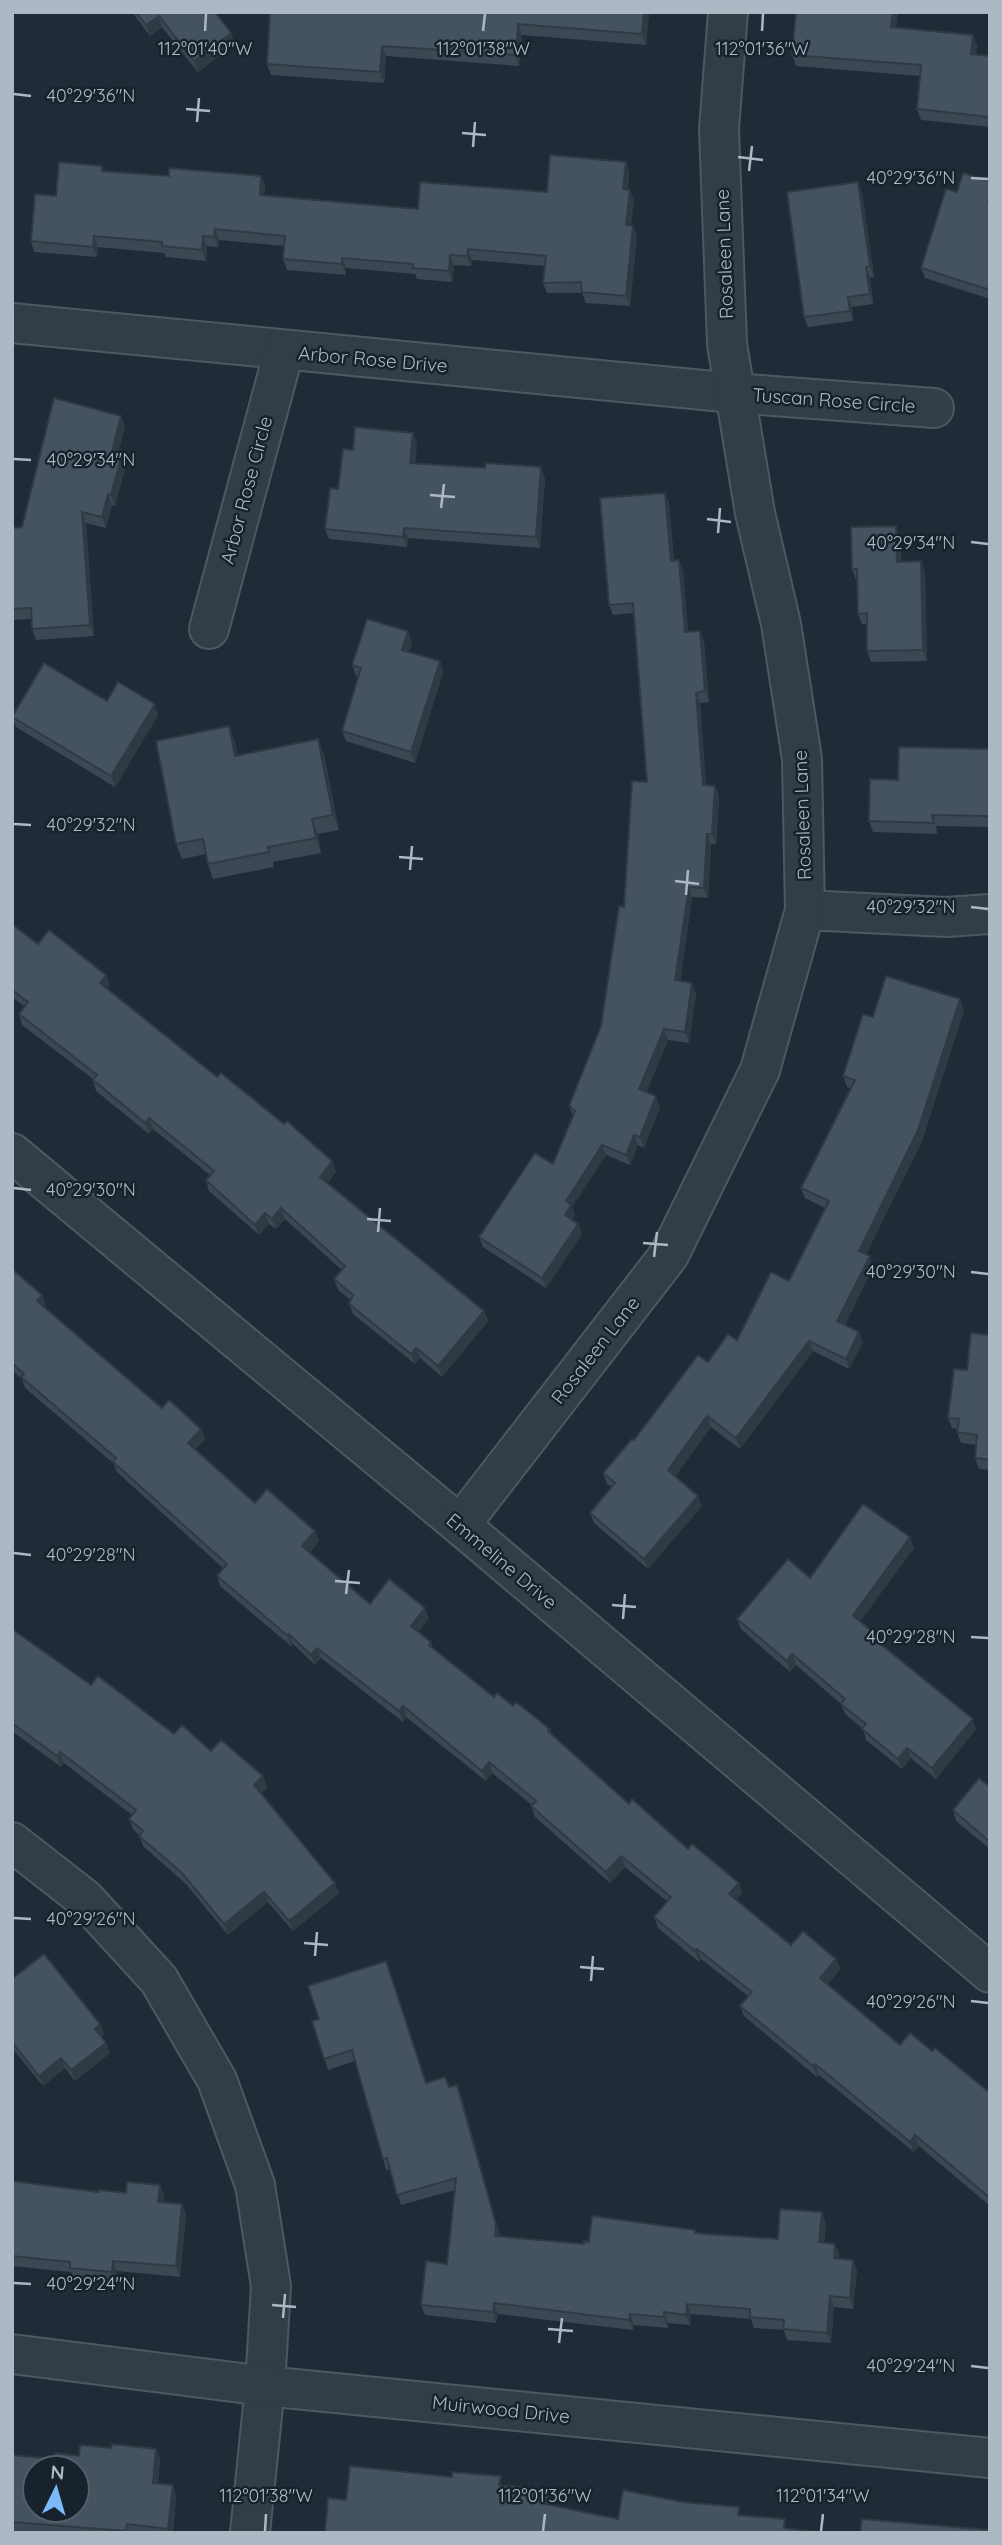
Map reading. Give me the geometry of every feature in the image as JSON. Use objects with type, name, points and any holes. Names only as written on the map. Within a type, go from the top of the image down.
[{"type":"street","name":"Rosaleen Lane","points":[[460,1525],[669,1255],[760,1070],[805,910],[802,759],[781,624],[755,513],[727,344],[719,129],[728,12]]},
{"type":"street","name":"Arbor Rose Drive","points":[[12,323],[734,393]]},
{"type":"street","name":"Arbor Rose Circle","points":[[209,629],[284,351]]},
{"type":"street","name":"Tuscan Rose Circle","points":[[734,393],[934,408]]},
{"type":"street","points":[[805,910],[946,917],[990,914]]},
{"type":"street","name":"Emmeline Drive","points":[[12,1153],[460,1525],[990,1973]]},
{"type":"street","points":[[12,1842],[85,1899],[159,1980],[217,2080],[255,2185],[271,2286],[265,2386],[250,2533]]},
{"type":"street","name":"Muirwood Drive","points":[[12,2354],[265,2386],[990,2458]]},
{"type":"building","points":[[136,12],[215,12],[231,33],[194,61],[159,16],[146,25]]},
{"type":"building","points":[[270,12],[644,12],[642,34],[518,24],[516,55],[382,46],[380,72],[267,64]]},
{"type":"building","points":[[796,12],[893,12],[891,27],[973,35],[971,54],[990,56],[990,117],[917,109],[921,65],[792,55]]},
{"type":"building","points":[[550,155],[626,162],[623,189],[630,190],[626,225],[633,226],[626,296],[582,292],[581,282],[543,283],[546,256],[468,249],[467,256],[450,255],[449,271],[413,268],[413,264],[342,258],[342,264],[283,259],[285,236],[215,229],[214,237],[203,236],[202,250],[162,246],[162,242],[94,236],[93,247],[31,241],[35,194],[56,196],[59,162],[102,166],[102,171],[169,176],[169,168],[261,176],[260,195],[418,209],[420,182],[547,192]]},
{"type":"building","points":[[963,173],[990,181],[990,290],[921,268],[946,189],[957,192]]},
{"type":"building","points":[[858,182],[870,266],[866,267],[870,294],[848,297],[850,311],[804,317],[787,192]]},
{"type":"building","points":[[54,398],[121,416],[112,452],[122,454],[102,517],[82,512],[90,625],[32,629],[31,608],[12,609],[12,528],[22,527]]},
{"type":"building","points":[[355,427],[413,433],[410,463],[485,468],[486,463],[541,467],[536,537],[404,528],[403,537],[325,529],[330,488],[338,489],[343,449],[353,450]]},
{"type":"building","points":[[665,493],[671,561],[679,560],[685,632],[700,631],[705,691],[696,693],[703,785],[715,786],[712,834],[707,834],[704,888],[689,887],[675,980],[692,983],[685,1032],[664,1029],[639,1089],[656,1096],[640,1137],[634,1135],[626,1155],[602,1145],[566,1201],[571,1205],[565,1215],[578,1224],[542,1278],[479,1237],[535,1153],[553,1164],[575,1111],[569,1106],[601,1026],[619,906],[624,907],[632,781],[647,782],[633,603],[609,605],[600,498]]},
{"type":"building","points":[[896,526],[897,562],[921,561],[923,650],[867,651],[867,613],[858,614],[857,569],[852,569],[851,527]]},
{"type":"building","points":[[367,619],[408,631],[402,650],[440,661],[411,752],[342,731],[361,668],[352,665]]},
{"type":"building","points":[[44,663],[107,701],[118,682],[155,704],[111,776],[12,717]]},
{"type":"building","points":[[229,726],[235,756],[318,739],[333,815],[312,819],[316,838],[268,847],[269,852],[208,864],[203,839],[176,844],[156,741]]},
{"type":"building","points":[[899,747],[990,749],[990,816],[932,815],[934,823],[869,821],[870,779],[898,780]]},
{"type":"building","points":[[12,924],[38,944],[49,930],[106,975],[100,983],[217,1077],[221,1073],[284,1124],[287,1121],[332,1161],[320,1177],[484,1311],[438,1366],[416,1348],[411,1354],[349,1304],[353,1295],[334,1279],[345,1266],[281,1208],[272,1219],[265,1213],[255,1225],[206,1180],[214,1171],[149,1118],[145,1123],[93,1080],[97,1075],[19,1014],[28,1002],[12,990]]},
{"type":"building","points":[[886,976],[960,999],[918,1130],[859,1251],[870,1256],[837,1321],[859,1332],[846,1359],[809,1341],[736,1438],[707,1416],[668,1470],[698,1496],[644,1559],[590,1513],[615,1483],[603,1473],[632,1439],[634,1440],[698,1355],[708,1362],[728,1334],[737,1340],[771,1272],[789,1281],[829,1201],[801,1188],[855,1080],[843,1076],[863,1014],[873,1017]]},
{"type":"building","points":[[12,1269],[42,1295],[37,1301],[162,1408],[169,1400],[201,1429],[188,1443],[255,1503],[267,1489],[315,1531],[302,1546],[370,1604],[389,1579],[425,1608],[411,1626],[431,1642],[429,1645],[494,1697],[497,1693],[513,1706],[516,1702],[550,1729],[548,1731],[629,1804],[632,1799],[688,1849],[692,1844],[739,1883],[729,1894],[791,1945],[803,1931],[836,1959],[820,1978],[900,2045],[910,2033],[932,2051],[935,2048],[990,2093],[990,2198],[915,2135],[910,2142],[740,2006],[752,1992],[654,1917],[671,1897],[621,1856],[606,1872],[531,1806],[536,1801],[489,1762],[482,1771],[403,1706],[399,1711],[317,1648],[311,1655],[217,1576],[227,1564],[113,1462],[116,1458],[21,1377],[24,1374],[12,1363]]},
{"type":"building","points":[[971,1333],[990,1335],[990,1460],[975,1458],[977,1435],[957,1432],[959,1419],[948,1418],[954,1369],[967,1370]]},
{"type":"building","points":[[863,1504],[910,1537],[853,1615],[876,1635],[873,1638],[973,1719],[932,1768],[907,1748],[898,1759],[862,1729],[866,1724],[841,1704],[845,1699],[792,1654],[787,1661],[737,1619],[788,1559],[810,1578]]},
{"type":"building","points":[[12,1629],[91,1685],[98,1676],[174,1734],[182,1725],[211,1751],[221,1740],[263,1776],[254,1785],[335,1883],[289,1921],[264,1892],[224,1924],[182,1873],[139,1836],[143,1831],[129,1819],[136,1810],[60,1752],[57,1756],[12,1723]]},
{"type":"building","points":[[979,1778],[990,1787],[990,1842],[953,1810]]},
{"type":"building","points":[[44,1954],[100,2024],[95,2029],[106,2043],[71,2070],[61,2058],[39,2076],[12,2042],[12,1979]]},
{"type":"building","points":[[386,1961],[426,2083],[445,2077],[449,2087],[457,2085],[496,2224],[495,2236],[584,2244],[584,2241],[589,2242],[592,2216],[695,2230],[695,2233],[778,2239],[780,2209],[822,2212],[819,2242],[835,2244],[834,2258],[853,2260],[850,2298],[830,2296],[827,2333],[783,2329],[784,2320],[750,2317],[750,2309],[687,2304],[686,2315],[664,2312],[664,2317],[630,2314],[629,2320],[494,2303],[493,2312],[421,2305],[426,2261],[447,2264],[456,2178],[397,2195],[387,2158],[383,2159],[352,2050],[324,2059],[312,2021],[319,2019],[308,1986]]},
{"type":"building","points":[[12,2181],[126,2193],[127,2182],[160,2185],[158,2202],[182,2204],[176,2266],[113,2261],[112,2272],[70,2268],[70,2262],[12,2256]]},
{"type":"building","points":[[112,2444],[156,2449],[153,2483],[173,2485],[168,2529],[127,2524],[126,2531],[37,2524],[91,2524],[91,2454],[79,2454],[80,2445],[111,2448]]},
{"type":"building","points":[[12,2455],[21,2456],[21,2523],[12,2522]]},
{"type":"building","points":[[350,2466],[452,2477],[452,2472],[501,2476],[499,2485],[547,2490],[545,2504],[618,2519],[623,2490],[682,2502],[739,2507],[738,2515],[785,2519],[784,2528],[827,2533],[325,2533],[328,2498],[346,2500]]},
{"type":"building","points":[[862,2519],[990,2530],[990,2533],[860,2533]]}]
